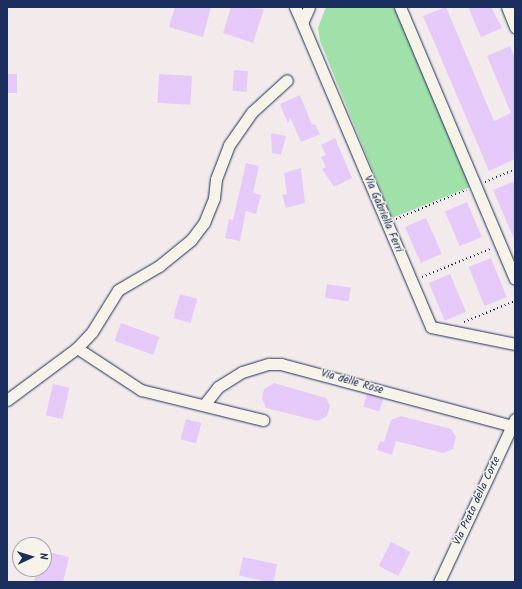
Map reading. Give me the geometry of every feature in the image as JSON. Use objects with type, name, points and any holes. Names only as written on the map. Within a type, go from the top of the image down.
[{"type":"street","name":"Via Gabriella Ferri","points":[[295,7],[431,327],[515,344]]},
{"type":"street","points":[[302,23],[309,7]]},
{"type":"street","points":[[400,7],[515,279]]},
{"type":"street","points":[[507,7],[515,27]]},
{"type":"street","points":[[7,400],[77,348],[92,332],[118,290],[159,266],[191,240],[204,223],[214,198],[216,179],[229,145],[252,112],[287,80]]},
{"type":"street","points":[[77,348],[141,390],[263,420]]},
{"type":"street","name":"Via delle Rose","points":[[204,405],[218,387],[236,375],[255,367],[281,364],[514,422]]},
{"type":"street","name":"Via Prato della Corte","points":[[439,582],[514,422]]},
{"type":"path","points":[[387,223],[515,169]]},
{"type":"path","points":[[412,282],[500,244]]},
{"type":"path","points":[[464,322],[515,301]]},
{"type":"green space","points":[[326,7],[396,7],[470,187],[392,218],[320,41],[318,28]]},
{"type":"building","points":[[175,7],[211,7],[203,37],[169,27]]},
{"type":"building","points":[[231,7],[264,9],[253,43],[223,33]]},
{"type":"building","points":[[446,7],[494,121],[511,113],[487,56],[510,46],[515,58],[515,159],[489,171],[423,16]]},
{"type":"building","points":[[468,7],[491,7],[502,28],[481,37]]},
{"type":"building","points":[[234,70],[248,71],[247,92],[233,91]]},
{"type":"building","points":[[7,74],[17,74],[17,93],[7,93]]},
{"type":"building","points":[[159,74],[192,76],[190,105],[157,103]]},
{"type":"building","points":[[300,95],[312,125],[315,124],[320,134],[301,142],[290,117],[288,124],[280,104]]},
{"type":"building","points":[[271,133],[286,136],[281,155],[272,153]]},
{"type":"building","points":[[335,138],[352,178],[334,187],[322,169],[326,167],[321,157],[326,155],[321,145]]},
{"type":"building","points":[[246,163],[259,166],[253,193],[261,195],[256,214],[246,211],[240,241],[225,238],[229,219],[233,220]]},
{"type":"building","points":[[301,168],[305,203],[286,208],[282,195],[287,194],[284,173]]},
{"type":"building","points":[[515,181],[515,241],[493,190]]},
{"type":"building","points":[[467,202],[482,237],[460,246],[445,211]]},
{"type":"building","points":[[426,218],[442,254],[421,263],[405,227]]},
{"type":"building","points":[[491,258],[507,297],[484,306],[469,267]]},
{"type":"building","points":[[450,274],[466,312],[445,321],[429,283]]},
{"type":"building","points":[[327,284],[351,288],[349,302],[325,298]]},
{"type":"building","points":[[180,294],[197,299],[190,323],[173,318]]},
{"type":"building","points":[[121,323],[160,337],[153,355],[115,341]]},
{"type":"building","points":[[274,383],[326,398],[330,406],[327,416],[318,421],[266,408],[262,399],[264,389]]},
{"type":"building","points":[[53,384],[70,388],[62,419],[46,415]]},
{"type":"building","points":[[367,394],[383,399],[379,411],[363,406]]},
{"type":"building","points":[[401,416],[451,429],[456,437],[453,449],[443,453],[396,441],[392,455],[377,450],[380,441],[384,442],[391,420]]},
{"type":"building","points":[[186,419],[201,423],[196,443],[181,439]]},
{"type":"building","points":[[391,542],[411,552],[398,576],[379,566]]},
{"type":"building","points":[[52,553],[69,557],[63,582],[34,582],[35,577],[52,577]]},
{"type":"building","points":[[243,557],[277,564],[273,582],[239,576]]}]
